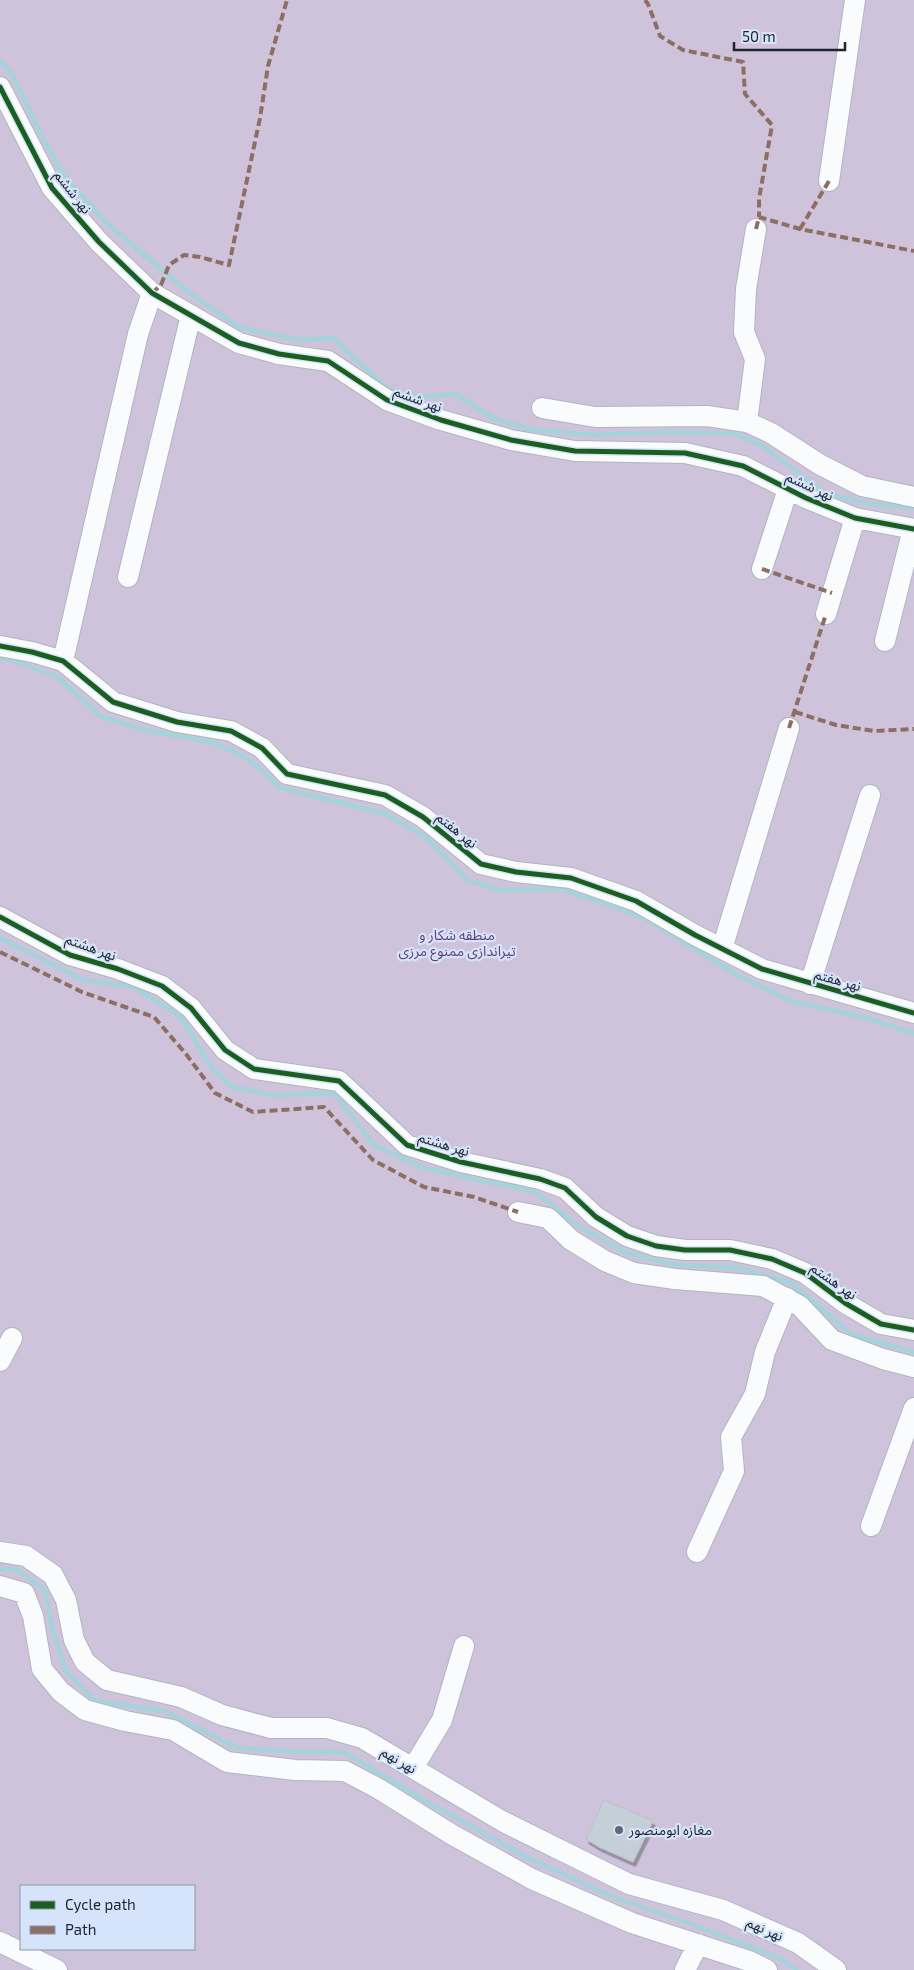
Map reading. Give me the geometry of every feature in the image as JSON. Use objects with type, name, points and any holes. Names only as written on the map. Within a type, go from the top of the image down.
[{"type":"street","points":[[829,181],[855,0]]},
{"type":"street","name":"نهر ششم","points":[[0,86],[52,188],[99,242],[152,293],[239,343],[279,354],[328,361],[387,400],[512,440],[575,450],[685,453],[743,466],[788,489],[855,518],[913,529]]},
{"type":"street","points":[[747,422],[755,359],[744,332],[746,289],[756,229]]},
{"type":"street","points":[[63,661],[138,334],[152,293]]},
{"type":"street","points":[[128,577],[191,315]]},
{"type":"street","points":[[542,408],[594,417],[707,416],[747,422],[771,433],[819,464],[862,486],[914,497]]},
{"type":"street","points":[[762,569],[788,489]]},
{"type":"street","points":[[826,614],[855,518]]},
{"type":"street","points":[[885,641],[913,529]]},
{"type":"street","name":"نهر هفتم","points":[[0,646],[32,652],[63,661],[113,702],[177,722],[231,731],[262,748],[287,774],[385,795],[422,816],[481,864],[516,872],[571,878],[636,901],[722,949],[762,968],[810,984],[914,1013]]},
{"type":"street","points":[[722,949],[789,728]]},
{"type":"street","points":[[810,984],[870,794]]},
{"type":"street","name":"نهر هشتم","points":[[0,917],[70,955],[118,969],[162,986],[191,1008],[225,1050],[254,1069],[339,1081],[407,1145],[461,1162],[540,1178],[565,1188],[596,1218],[627,1236],[656,1246],[686,1250],[730,1250],[772,1259],[805,1273],[846,1303],[881,1324],[914,1330]]},
{"type":"street","points":[[518,1212],[548,1218],[571,1240],[605,1261],[634,1273],[675,1279],[763,1286],[800,1306],[832,1340],[883,1360],[914,1368]]},
{"type":"street","points":[[697,1552],[734,1471],[731,1437],[755,1394],[765,1352],[786,1298]]},
{"type":"street","points":[[0,1361],[12,1338]]},
{"type":"street","points":[[871,1526],[914,1408]]},
{"type":"street","name":"نهر نهم","points":[[0,1552],[26,1556],[53,1575],[66,1600],[74,1640],[85,1662],[107,1680],[181,1697],[222,1715],[271,1728],[327,1728],[362,1738],[502,1821],[629,1884],[723,1910],[798,1943],[836,1970]]},
{"type":"street","points":[[0,1586],[24,1592],[33,1616],[42,1669],[61,1692],[84,1710],[124,1721],[173,1730],[227,1762],[295,1770],[345,1771],[379,1789],[451,1834],[532,1879],[632,1923],[749,1961],[767,1970]]},
{"type":"street","points":[[413,1768],[442,1720],[464,1646]]},
{"type":"street","points":[[0,1942],[56,1970]]},
{"type":"street","points":[[685,1970],[698,1944]]},
{"type":"green space","name":"منطقه شکار و تیراندازی ممنوع مرزی","points":[[0,0],[914,0],[914,1970],[0,1970]]},
{"type":"building","name":"مغازه ابومنصور","points":[[604,1800],[653,1821],[633,1862],[586,1839]]},
{"type":"waterway","points":[[0,61],[13,75],[37,127],[64,176],[108,224],[187,291],[239,327],[299,340],[333,338],[389,390],[419,397],[455,394],[495,419],[534,430],[596,435],[675,432],[735,434],[761,445],[825,493],[872,504],[914,508]]},
{"type":"waterway","points":[[0,658],[12,660],[58,677],[100,716],[145,730],[212,742],[247,758],[281,788],[386,814],[427,838],[467,880],[499,890],[561,889],[610,905],[648,920],[737,975],[791,1001],[863,1017],[914,1033]]},
{"type":"waterway","points":[[0,938],[83,980],[132,986],[180,1016],[212,1068],[232,1087],[274,1095],[334,1093],[374,1145],[424,1168],[532,1190],[577,1225],[626,1253],[677,1265],[739,1268],[791,1283],[851,1334],[914,1352]]},
{"type":"waterway","points":[[0,1569],[17,1570],[45,1590],[53,1632],[66,1671],[95,1701],[165,1711],[237,1748],[344,1752],[420,1798],[525,1856],[608,1895],[694,1925],[779,1958],[797,1970]]},
{"type":"marked path","points":[[152,293],[161,285],[169,265],[184,255],[200,257],[229,265],[260,118],[268,66],[287,0]]},
{"type":"marked path","points":[[645,0],[660,36],[683,50],[743,62],[745,94],[772,125],[759,199],[759,217]]},
{"type":"marked path","points":[[800,229],[829,181]]},
{"type":"marked path","points":[[756,229],[759,217],[800,229],[914,251]]},
{"type":"marked path","points":[[762,569],[832,593]]},
{"type":"marked path","points":[[789,728],[826,614]]},
{"type":"marked path","points":[[795,712],[836,725],[874,731],[914,729]]},
{"type":"marked path","points":[[0,952],[82,992],[154,1017],[186,1054],[215,1093],[253,1112],[324,1107],[373,1160],[424,1187],[474,1197],[518,1212]]},
{"type":"cycle path","points":[[0,87],[52,188],[99,242],[152,293],[239,343],[279,354],[328,361],[387,400],[441,420],[511,440],[575,451],[685,453],[743,466],[806,498],[855,518],[914,529]]},
{"type":"cycle path","points":[[0,646],[32,652],[63,661],[113,702],[177,722],[231,731],[262,748],[287,774],[385,795],[423,817],[481,864],[516,872],[571,878],[636,901],[695,935],[762,969],[914,1013]]},
{"type":"cycle path","points":[[0,917],[70,955],[118,969],[162,986],[191,1008],[225,1050],[254,1069],[339,1081],[407,1145],[461,1162],[540,1179],[565,1188],[596,1217],[627,1236],[656,1246],[685,1250],[730,1250],[772,1259],[805,1273],[845,1303],[881,1324],[914,1330]]},
{"type":"place","name":"مغازه ابومنصور","points":[[619,1830]]}]
